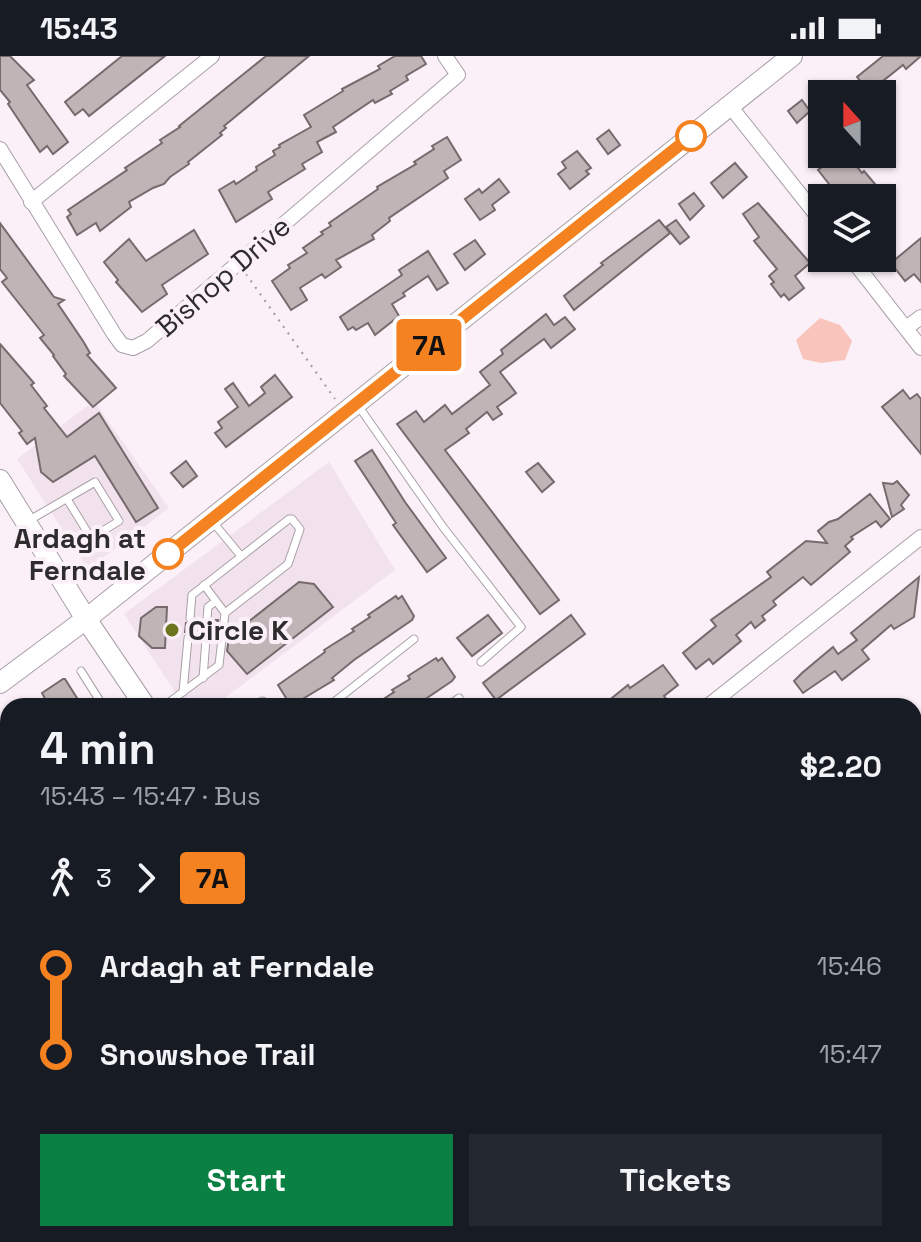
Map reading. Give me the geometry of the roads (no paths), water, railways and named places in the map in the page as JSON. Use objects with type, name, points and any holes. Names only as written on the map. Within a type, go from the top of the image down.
[{"type":"street","points":[[31,202],[212,56]]},
{"type":"street","name":"Bishop Drive","points":[[0,149],[114,334],[122,345],[133,348],[147,341],[458,75],[445,56]]},
{"type":"street","points":[[0,683],[86,619],[792,56]]},
{"type":"street","points":[[730,106],[808,204]]},
{"type":"street","points":[[862,272],[921,348]]},
{"type":"street","points":[[906,328],[921,317]]},
{"type":"street","points":[[0,480],[86,619],[140,698]]},
{"type":"street","points":[[718,698],[921,537]]},
{"type":"lane","points":[[351,408],[521,627],[481,662]]},
{"type":"lane","points":[[26,523],[95,482],[119,521],[91,538],[67,499]]},
{"type":"lane","points":[[190,618],[192,595],[292,519],[300,529],[288,564],[225,613]]},
{"type":"lane","points":[[211,520],[241,556]]},
{"type":"lane","points":[[175,698],[219,665],[225,613],[204,585]]},
{"type":"lane","points":[[207,619],[208,607],[216,601]]},
{"type":"lane","points":[[183,692],[188,638]]},
{"type":"lane","points":[[203,678],[206,639]]},
{"type":"lane","points":[[339,698],[414,639]]},
{"type":"lane","points":[[81,671],[98,698]]},
{"type":"place","name":"Ardagh at Ferndale","points":[[168,554]]},
{"type":"place","name":"Circle K","points":[[172,630]]}]
